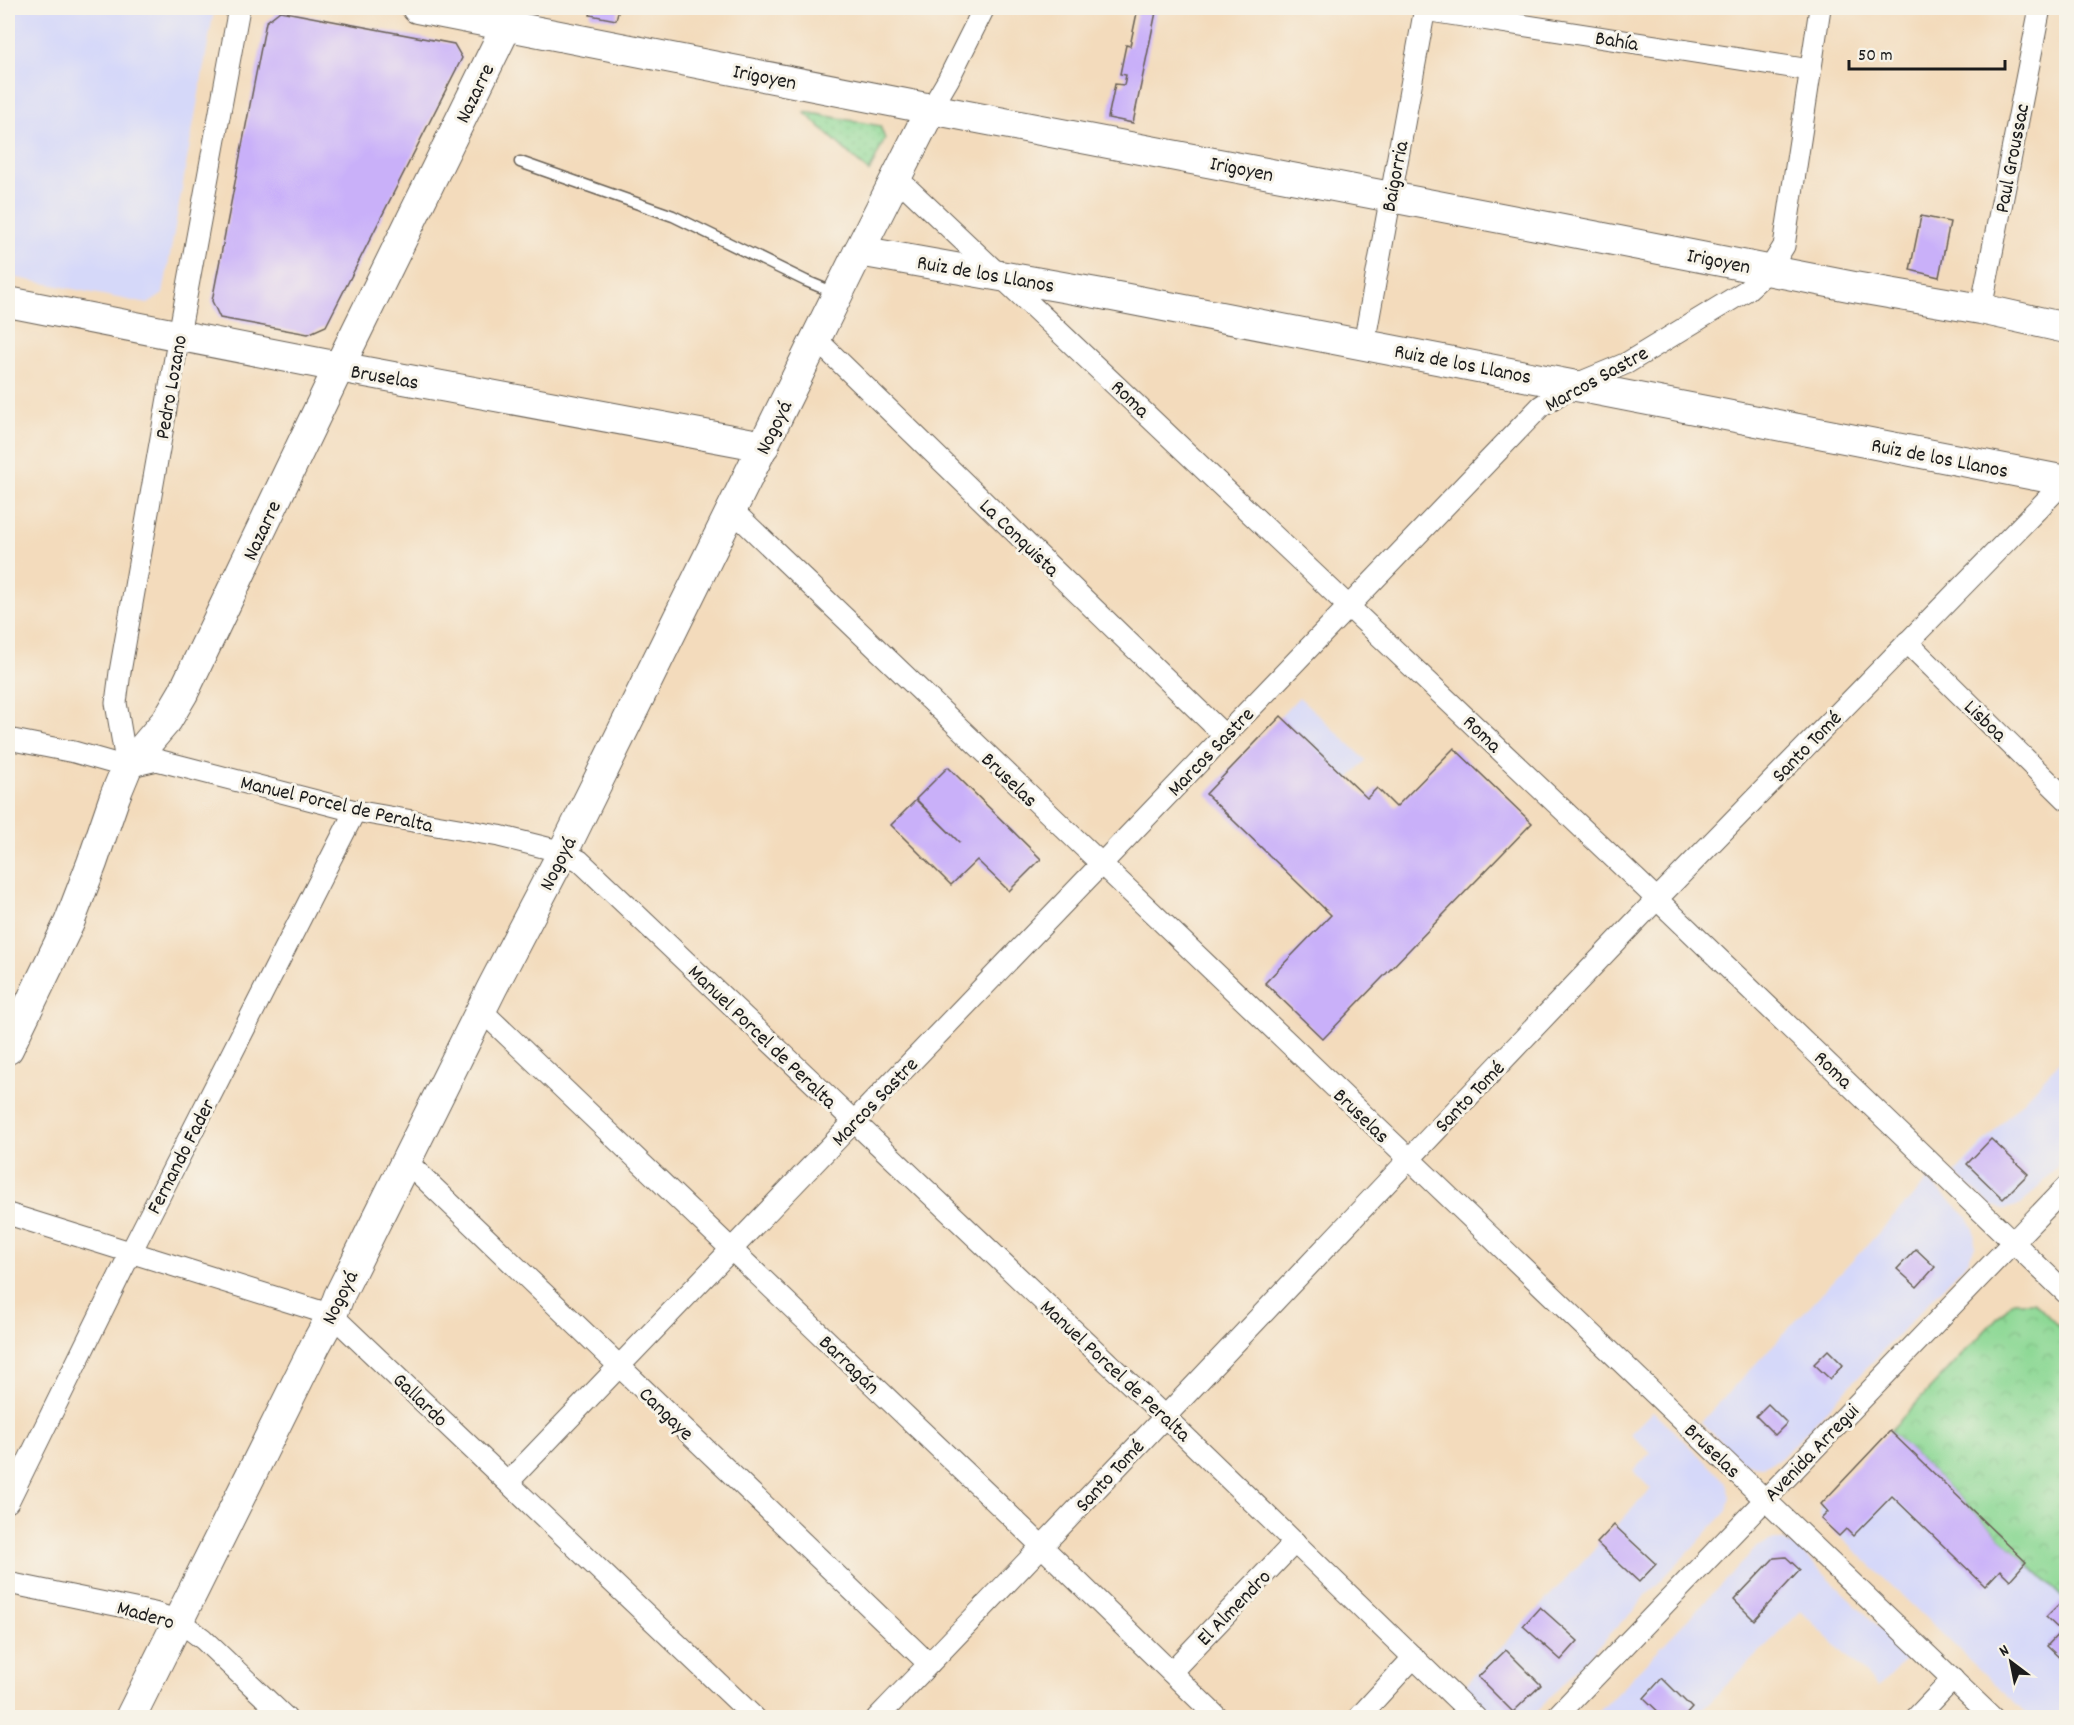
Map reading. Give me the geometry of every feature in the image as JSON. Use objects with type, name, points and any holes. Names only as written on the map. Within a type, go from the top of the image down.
[{"type":"street","name":"Pedro Lozano","points":[[127,767],[116,703],[179,335],[239,8]]},
{"type":"street","name":"Irigoyen","points":[[417,8],[511,16],[931,109],[1854,287],[1981,309],[2067,328]]},
{"type":"street","name":"Nogoyá","points":[[130,1718],[332,1315],[339,1296],[481,1010],[563,852],[859,251],[984,8]]},
{"type":"street","name":"Bahía","points":[[1425,8],[1810,70]]},
{"type":"street","name":"Baigorria","points":[[1364,345],[1389,196],[1425,8]]},
{"type":"street","name":"Marcos Sastre","points":[[508,1482],[1542,406],[1574,385],[1627,363],[1747,290],[1769,270],[1784,246],[1820,8]]},
{"type":"street","name":"Paul Groussac","points":[[1981,309],[2040,8]]},
{"type":"street","name":"Nazarre","points":[[8,1049],[69,922],[127,767],[167,720],[183,693],[511,16]]},
{"type":"street","name":"Roma","points":[[896,177],[1657,899],[2067,1293]]},
{"type":"street","name":"Ruiz de los Llanos","points":[[859,251],[1574,385],[2066,481]]},
{"type":"street","name":"Bruselas","points":[[8,302],[339,367],[764,446]]},
{"type":"street","name":"La Conquista","points":[[816,339],[1225,736]]},
{"type":"street","name":"Santo Tomé","points":[[877,1718],[1657,899],[2066,481]]},
{"type":"street","name":"Bruselas","points":[[732,510],[1993,1718]]},
{"type":"street","name":"Lisboa","points":[[1906,642],[2067,799]]},
{"type":"street","name":"Manuel Porcel de Peralta","points":[[8,739],[74,752],[127,767],[157,760],[355,811],[499,836],[563,852],[580,861],[1164,1416],[1476,1718]]},
{"type":"street","name":"Fernando Fader","points":[[8,1502],[131,1252],[355,811]]},
{"type":"street","name":"Barragán","points":[[481,1010],[1042,1546],[1218,1718]]},
{"type":"street","name":"Cangaye","points":[[406,1161],[929,1664]]},
{"type":"street","name":"Avenida Arregui","points":[[1555,1718],[2067,1187]]},
{"type":"street","name":"Gallardo","points":[[8,1214],[332,1315],[755,1718]]},
{"type":"street","name":"El Almendro","points":[[1171,1672],[1295,1542]]},
{"type":"street","name":"Madero","points":[[8,1583],[154,1613],[179,1621],[203,1639],[286,1718]]},
{"type":"street","points":[[1358,1718],[1414,1657]]},
{"type":"street","points":[[1916,1718],[1953,1679]]},
{"type":"lane","points":[[520,162],[673,216],[806,281],[838,294]]},
{"type":"shaded area","points":[[8,8],[212,8],[214,10],[163,294],[148,304],[8,276]]},
{"type":"shaded area","points":[[1299,697],[1366,760],[1348,780],[1281,716]]},
{"type":"shaded area","points":[[2066,1055],[2066,1158],[2021,1205],[2005,1209],[1992,1206],[1955,1173]]},
{"type":"shaded area","points":[[1928,1180],[1968,1218],[1974,1228],[1975,1246],[1968,1261],[1781,1458],[1763,1466],[1742,1462],[1701,1422]]},
{"type":"shaded area","points":[[2012,1302],[2034,1302],[2066,1334],[2066,1717],[2029,1717],[1819,1516],[1820,1505]]},
{"type":"shaded area","points":[[1653,1411],[1725,1481],[1730,1496],[1727,1511],[1535,1713],[1530,1717],[1496,1717],[1463,1687],[1651,1489],[1633,1471],[1650,1453],[1630,1434]]},
{"type":"shaded area","points":[[1776,1540],[1796,1547],[1909,1656],[1878,1687],[1801,1611],[1694,1717],[1593,1718],[1756,1548]]},
{"type":"green space","points":[[805,113],[880,126],[885,139],[869,172]]},
{"type":"green space","points":[[2012,1302],[2034,1302],[2066,1334],[2066,1601],[1890,1431]]},
{"type":"building","points":[[592,8],[619,8],[616,20],[590,15]]},
{"type":"building","points":[[1138,8],[1156,12],[1133,123],[1108,118],[1115,84],[1124,85],[1126,75],[1120,74],[1126,45],[1130,46]]},
{"type":"building","points":[[280,11],[454,44],[462,58],[326,326],[308,334],[220,318],[212,301],[266,22]]},
{"type":"building","points":[[1921,216],[1950,222],[1939,277],[1910,270]]},
{"type":"building","points":[[1281,716],[1367,798],[1377,788],[1396,807],[1454,748],[1532,823],[1323,1039],[1265,983],[1331,915],[1206,794]]},
{"type":"building","points":[[948,767],[1041,859],[1009,891],[977,860],[951,885],[891,825],[916,800],[960,843],[916,799]]},
{"type":"building","points":[[1991,1139],[2028,1174],[2003,1199],[1967,1164]]},
{"type":"building","points":[[1916,1249],[1935,1267],[1917,1287],[1897,1269]]},
{"type":"building","points":[[1828,1350],[1843,1365],[1830,1379],[1814,1364]]},
{"type":"building","points":[[1768,1404],[1787,1423],[1775,1435],[1756,1416]]},
{"type":"building","points":[[1890,1431],[2026,1562],[2010,1580],[2000,1570],[1985,1586],[1892,1496],[1853,1536],[1846,1529],[1839,1536],[1821,1519],[1828,1512],[1821,1504]]},
{"type":"building","points":[[1614,1525],[1656,1564],[1639,1582],[1597,1543]]},
{"type":"building","points":[[1786,1557],[1800,1570],[1754,1620],[1734,1600],[1774,1558]]},
{"type":"building","points":[[2064,1599],[2066,1601],[2066,1664],[2047,1646],[2061,1631],[2046,1617]]},
{"type":"building","points":[[1540,1607],[1578,1641],[1561,1660],[1523,1626]]},
{"type":"building","points":[[1506,1650],[1541,1685],[1513,1712],[1478,1677]]},
{"type":"building","points":[[1662,1678],[1692,1708],[1683,1718],[1665,1718],[1644,1698]]}]
